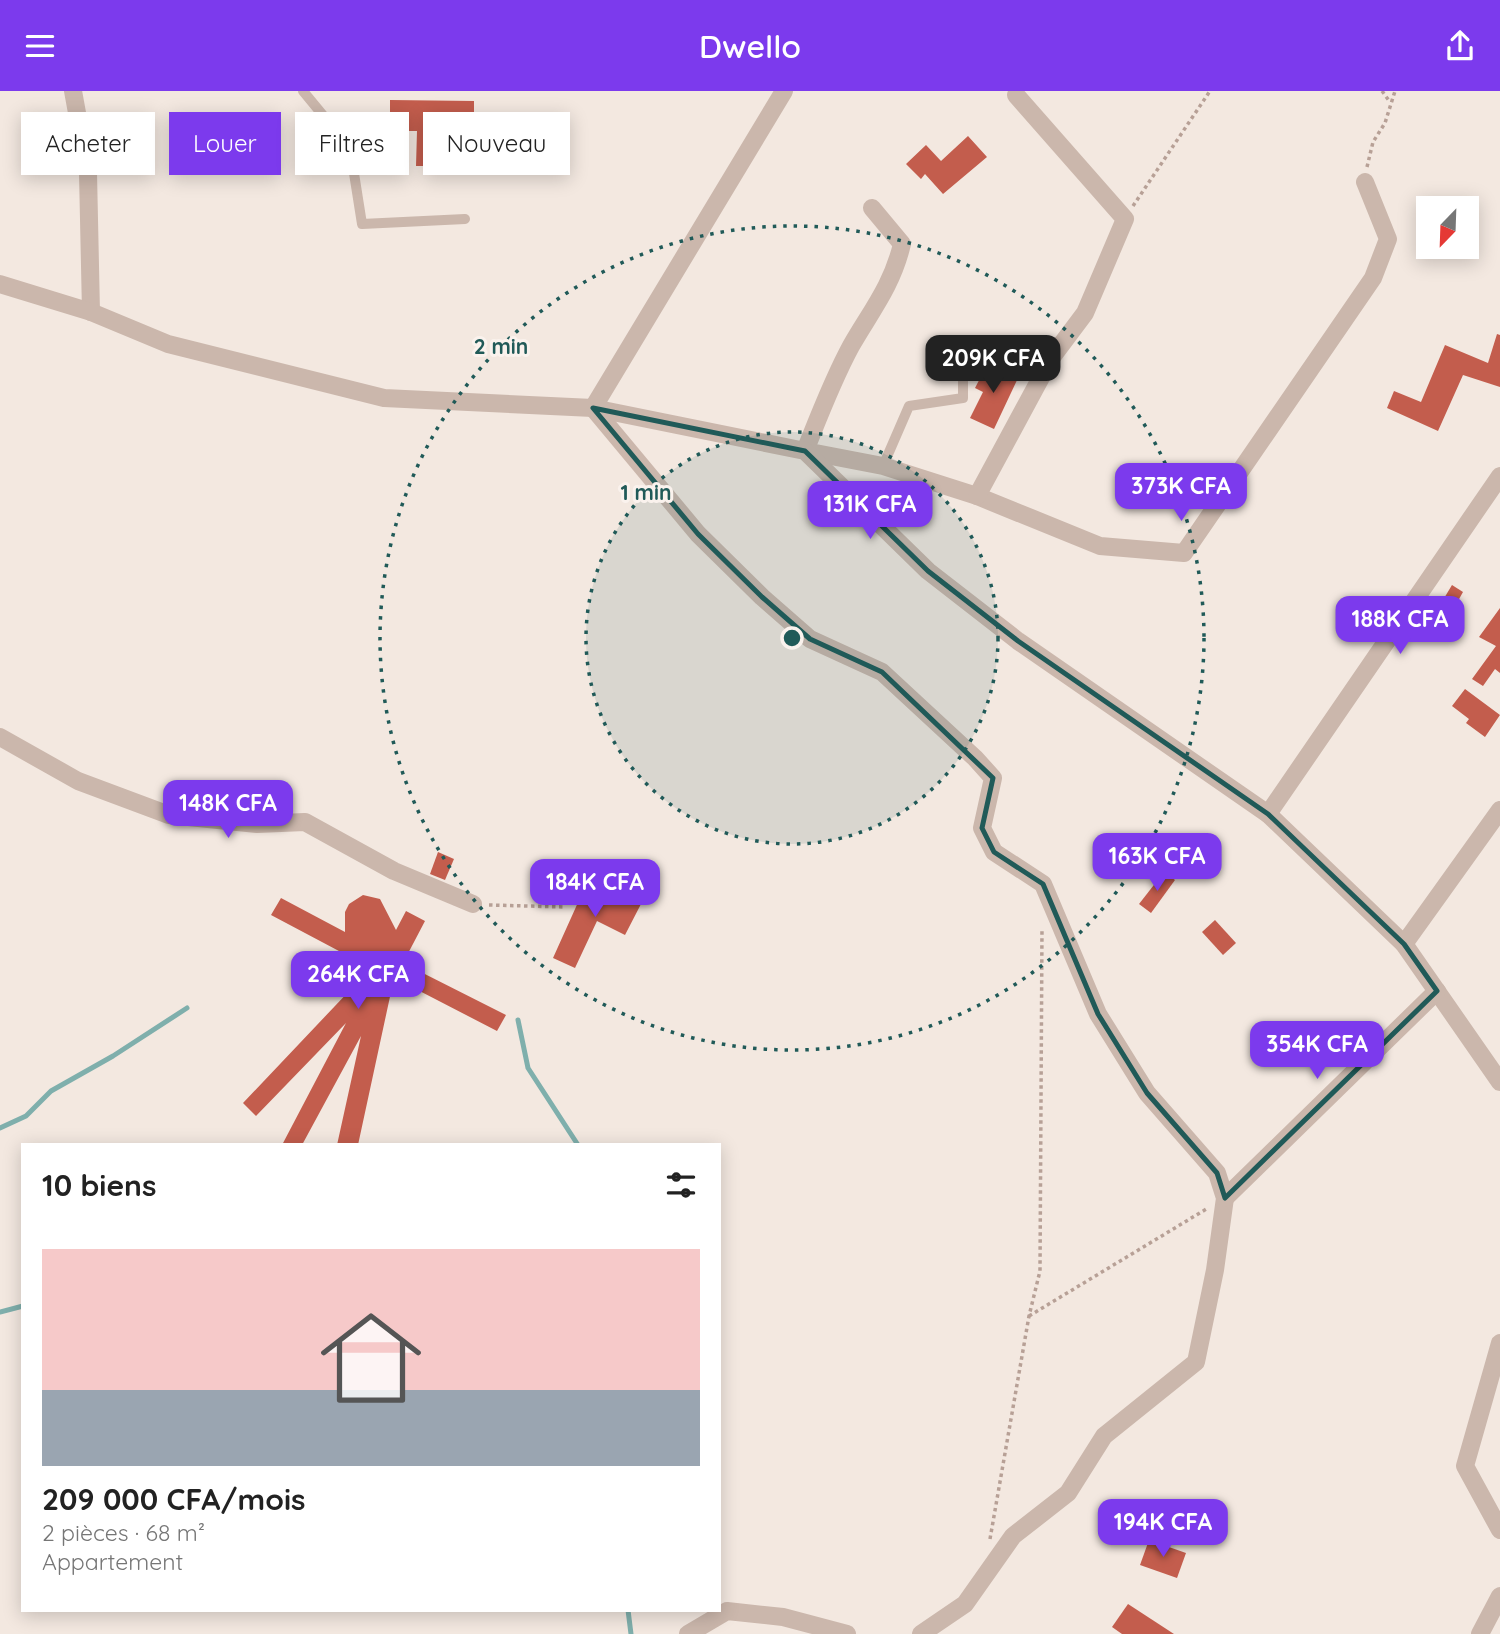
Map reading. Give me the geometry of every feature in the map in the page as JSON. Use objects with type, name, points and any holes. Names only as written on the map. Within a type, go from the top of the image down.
[{"type":"street","points":[[73,91],[88,173],[91,312]]},
{"type":"street","points":[[593,408],[784,91]]},
{"type":"street","points":[[977,496],[1052,357],[1085,313],[1125,219],[1016,95]]},
{"type":"street","points":[[0,284],[91,312],[168,344],[384,398],[593,408],[883,466],[977,496],[1100,546],[1184,553],[1373,278],[1388,239],[1365,182]]},
{"type":"street","points":[[805,451],[852,345],[887,288],[899,255],[902,244],[872,208]]},
{"type":"street","points":[[593,408],[698,534],[762,597],[810,639],[881,672],[975,758],[993,778],[982,828],[994,852],[1043,884],[1098,1014],[1147,1093],[1217,1173],[1224,1198],[1215,1270],[1196,1362],[1104,1436],[1068,1493],[1013,1536],[965,1604],[921,1634]]},
{"type":"street","points":[[805,451],[928,571],[1018,641],[1268,814],[1404,944],[1500,1082]]},
{"type":"street","points":[[1268,814],[1500,476]]},
{"type":"street","points":[[0,737],[78,781],[169,815],[257,824],[305,822],[394,871],[473,904]]},
{"type":"street","points":[[1404,944],[1500,810]]},
{"type":"street","points":[[1224,1198],[1437,991]]},
{"type":"street","points":[[1500,1343],[1465,1466],[1500,1530]]},
{"type":"street","points":[[1480,1634],[1500,1596]]},
{"type":"street","points":[[688,1634],[727,1611],[783,1617],[847,1634]]},
{"type":"lane","points":[[303,91],[350,148],[362,224],[465,219]]},
{"type":"lane","points":[[883,466],[909,406],[963,398],[963,379],[975,356],[1012,341]]},
{"type":"path","points":[[1125,219],[1166,153],[1210,91]]},
{"type":"path","points":[[1382,91],[1390,102]]},
{"type":"path","points":[[1365,182],[1373,142],[1385,123],[1395,91]]},
{"type":"path","points":[[473,904],[564,907]]},
{"type":"path","points":[[989,1540],[1029,1316],[1040,1271],[1042,925]]},
{"type":"path","points":[[1029,1316],[1224,1198]]},
{"type":"highlighted area","points":[[593,408],[805,451],[928,571],[1018,641],[1268,814],[1404,944],[1437,991],[1225,1198],[1217,1173],[1147,1093],[1098,1014],[1043,884],[994,852],[982,828],[993,778],[882,672],[810,639],[762,597],[698,534]]},
{"type":"building","points":[[390,100],[474,101],[474,112],[423,112],[423,166],[416,166],[417,131],[409,131],[409,112],[390,112]]},
{"type":"building","points":[[968,136],[987,157],[943,194],[925,174],[921,179],[906,164],[926,145],[941,161]]},
{"type":"building","points":[[1497,334],[1500,335],[1500,387],[1463,375],[1438,431],[1387,408],[1394,391],[1421,402],[1445,345],[1488,363]]},
{"type":"building","points":[[988,363],[1018,378],[994,429],[970,418],[983,392],[975,388]]},
{"type":"building","points":[[1452,585],[1463,592],[1449,617],[1437,610]]},
{"type":"building","points":[[1500,608],[1500,673],[1495,669],[1483,686],[1472,679],[1496,646],[1479,637]]},
{"type":"building","points":[[1465,689],[1500,715],[1485,737],[1466,723],[1469,719],[1452,706]]},
{"type":"building","points":[[438,852],[454,859],[445,880],[430,874]]},
{"type":"building","points":[[1164,872],[1175,880],[1151,913],[1139,904]]},
{"type":"building","points":[[589,878],[641,904],[625,935],[597,921],[575,968],[553,958]]},
{"type":"building","points":[[363,895],[380,899],[396,930],[406,911],[425,921],[403,963],[506,1015],[497,1031],[408,985],[391,992],[358,1143],[337,1143],[361,1036],[303,1143],[283,1143],[346,1023],[256,1116],[243,1103],[371,968],[271,915],[281,898],[345,932],[345,912],[349,904]]},
{"type":"building","points":[[1215,920],[1236,943],[1223,955],[1202,932]]},
{"type":"building","points":[[1149,1540],[1186,1553],[1177,1578],[1140,1565]]},
{"type":"building","points":[[1128,1604],[1174,1634],[1122,1634],[1112,1627]]},
{"type":"waterway","points":[[0,1128],[26,1116],[51,1091],[113,1056],[187,1008]]},
{"type":"waterway","points":[[518,1020],[528,1068],[577,1143]]},
{"type":"waterway","points":[[0,1312],[21,1307]]},
{"type":"waterway","points":[[628,1612],[631,1634]]}]
